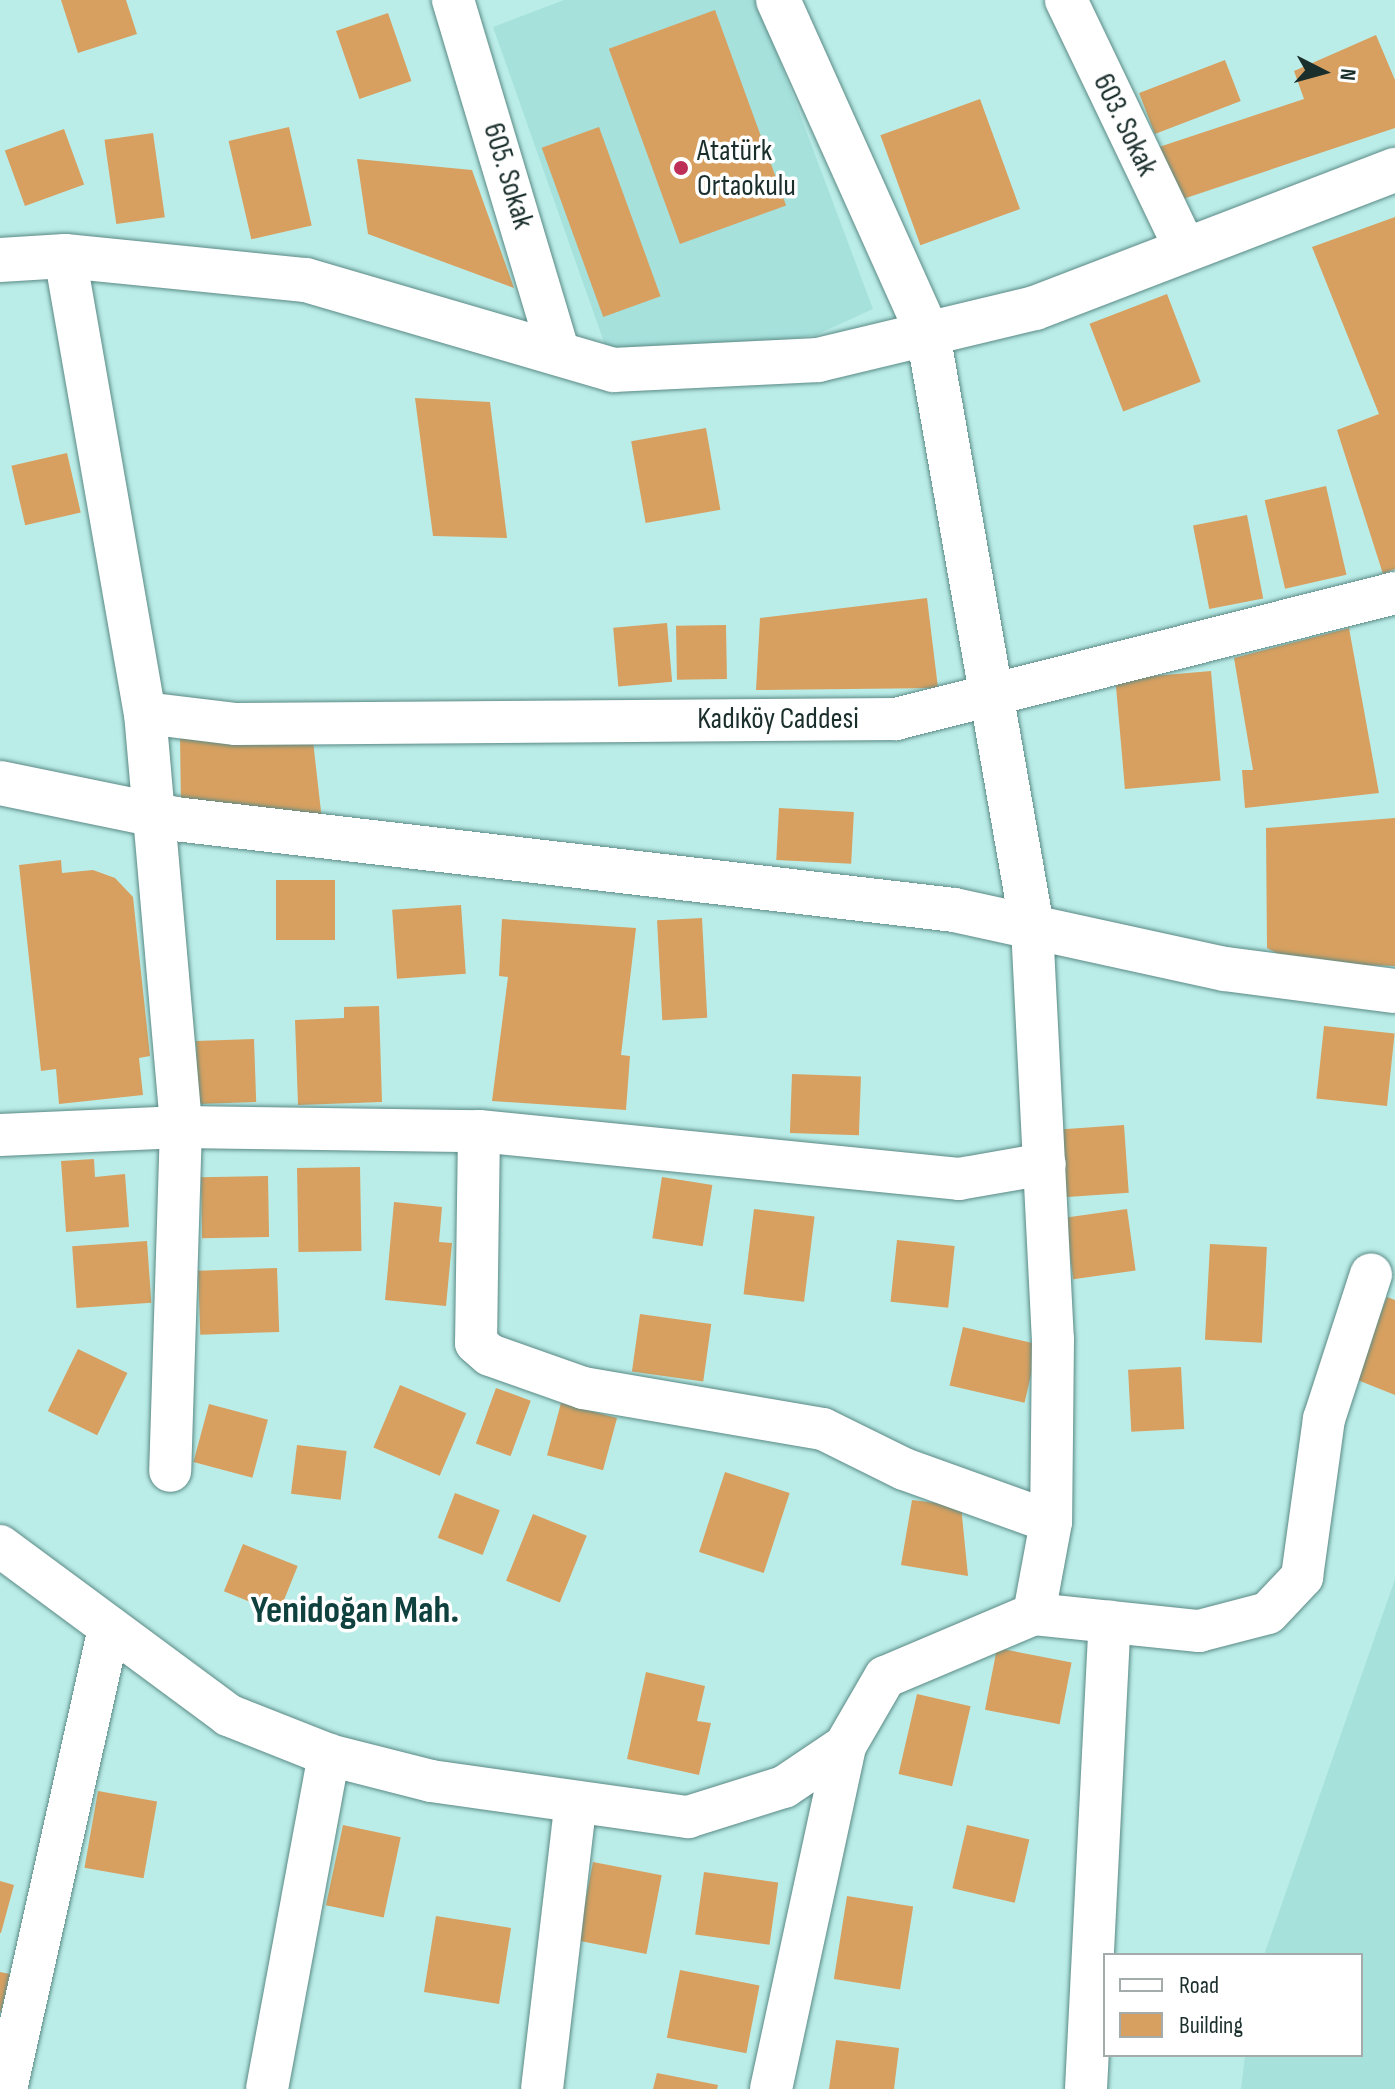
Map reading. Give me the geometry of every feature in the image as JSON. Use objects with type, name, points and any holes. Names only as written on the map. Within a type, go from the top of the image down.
[{"type":"street","name":"605. Sokak","points":[[453,0],[559,354]]},
{"type":"street","points":[[778,0],[928,334],[1032,927],[1053,1339],[1051,1522],[1034,1614]]},
{"type":"street","name":"603. Sokak","points":[[1066,0],[1186,250]]},
{"type":"street","points":[[0,260],[65,256],[306,280],[614,370],[818,360],[1035,308],[1395,170]]},
{"type":"street","points":[[65,256],[145,713],[151,814],[181,1127],[170,1471]]},
{"type":"street","name":"Kadıköy Caddesi","points":[[145,713],[236,724],[896,719],[1395,593]]},
{"type":"street","points":[[0,783],[151,814],[954,910],[1225,969],[1395,991]]},
{"type":"street","points":[[0,1135],[181,1127],[479,1131],[959,1179],[1045,1164]]},
{"type":"street","points":[[479,1131],[476,1343],[490,1355],[583,1388],[823,1429],[904,1469],[1051,1522]]},
{"type":"street","points":[[771,2089],[845,1746],[885,1677],[1034,1614],[1199,1631],[1268,1613],[1302,1577],[1324,1419],[1371,1274]]},
{"type":"street","points":[[0,1546],[228,1715],[329,1755],[431,1781],[575,1806],[688,1817],[784,1787],[845,1746]]},
{"type":"street","points":[[1086,2089],[1110,1622]]},
{"type":"street","points":[[6,2089],[109,1627]]},
{"type":"street","points":[[267,2089],[329,1755]]},
{"type":"street","points":[[542,2089],[575,1806]]},
{"type":"shaded area","name":"Atatürk Ortaokulu","points":[[564,0],[757,0],[873,309],[816,335],[703,350],[606,348],[493,27]]},
{"type":"shaded area","points":[[1395,1579],[1395,2089],[1241,2089],[1245,2057],[1363,2057],[1363,1953],[1265,1953]]},
{"type":"building","points":[[61,0],[126,0],[137,34],[78,53]]},
{"type":"building","points":[[715,10],[786,205],[680,244],[609,49]]},
{"type":"building","points":[[388,13],[411,81],[359,99],[336,31]]},
{"type":"building","points":[[1376,35],[1395,80],[1395,128],[1174,202],[1156,148],[1304,99],[1294,71]]},
{"type":"building","points":[[1225,60],[1241,101],[1155,134],[1139,93]]},
{"type":"building","points":[[980,99],[1020,209],[920,245],[880,135]]},
{"type":"building","points":[[289,127],[312,225],[251,239],[229,141]]},
{"type":"building","points":[[599,127],[661,296],[603,317],[542,148]]},
{"type":"building","points":[[64,129],[84,184],[25,206],[5,151]]},
{"type":"building","points":[[153,133],[165,217],[116,224],[104,140]]},
{"type":"building","points":[[357,159],[472,170],[514,288],[368,234]]},
{"type":"building","points":[[1395,217],[1395,569],[1383,574],[1337,430],[1379,414],[1312,247]]},
{"type":"building","points":[[1167,294],[1201,382],[1123,412],[1090,324]]},
{"type":"building","points":[[415,398],[490,402],[507,538],[433,536]]},
{"type":"building","points":[[706,428],[720,510],[646,523],[631,441]]},
{"type":"building","points":[[67,453],[81,512],[25,525],[11,466]]},
{"type":"building","points":[[1326,486],[1346,575],[1285,589],[1265,500]]},
{"type":"building","points":[[1247,515],[1263,598],[1209,609],[1193,525]]},
{"type":"building","points":[[927,598],[938,688],[756,690],[760,618]]},
{"type":"building","points":[[667,623],[672,682],[618,686],[613,628]]},
{"type":"building","points":[[726,625],[727,679],[677,680],[676,626]]},
{"type":"building","points":[[1349,628],[1379,793],[1245,808],[1242,770],[1253,770],[1234,658]]},
{"type":"building","points":[[1211,671],[1221,781],[1125,789],[1115,679]]},
{"type":"building","points":[[180,735],[313,741],[323,829],[181,809]]},
{"type":"building","points":[[779,808],[854,812],[851,864],[776,860]]},
{"type":"building","points":[[1395,818],[1395,966],[1295,963],[1267,948],[1266,828]]},
{"type":"building","points":[[61,860],[62,873],[93,870],[115,878],[133,897],[150,1056],[139,1058],[143,1095],[59,1104],[56,1069],[41,1071],[19,865]]},
{"type":"building","points":[[276,880],[335,880],[335,940],[276,940]]},
{"type":"building","points":[[461,905],[466,974],[397,979],[392,910]]},
{"type":"building","points":[[702,918],[707,1018],[662,1020],[657,920]]},
{"type":"building","points":[[502,919],[636,928],[621,1055],[630,1056],[626,1110],[492,1101],[508,977],[499,976]]},
{"type":"building","points":[[379,1006],[382,1102],[298,1105],[295,1020],[344,1018],[344,1007]]},
{"type":"building","points":[[1324,1026],[1395,1033],[1387,1106],[1316,1099]]},
{"type":"building","points":[[254,1039],[256,1102],[198,1104],[196,1041]]},
{"type":"building","points":[[792,1074],[861,1076],[859,1135],[790,1133]]},
{"type":"building","points":[[1124,1125],[1129,1193],[1064,1197],[1059,1130]]},
{"type":"building","points":[[94,1159],[95,1177],[125,1174],[129,1227],[66,1232],[61,1161]]},
{"type":"building","points":[[360,1167],[361,1251],[298,1252],[297,1168]]},
{"type":"building","points":[[268,1176],[269,1237],[202,1238],[201,1177]]},
{"type":"building","points":[[662,1177],[712,1185],[703,1246],[652,1238]]},
{"type":"building","points":[[394,1202],[442,1207],[439,1242],[452,1243],[446,1306],[385,1300]]},
{"type":"building","points":[[754,1209],[815,1216],[804,1302],[744,1294]]},
{"type":"building","points":[[1127,1209],[1136,1270],[1073,1279],[1065,1218]]},
{"type":"building","points":[[897,1240],[955,1246],[948,1308],[891,1302]]},
{"type":"building","points":[[147,1241],[151,1303],[77,1308],[72,1246]]},
{"type":"building","points":[[1210,1244],[1267,1247],[1262,1343],[1205,1340]]},
{"type":"building","points":[[277,1268],[279,1332],[200,1335],[198,1271]]},
{"type":"building","points":[[1387,1297],[1395,1300],[1395,1395],[1355,1379]]},
{"type":"building","points":[[640,1314],[711,1324],[703,1381],[632,1371]]},
{"type":"building","points":[[963,1327],[1038,1344],[1025,1403],[950,1385]]},
{"type":"building","points":[[78,1349],[127,1373],[97,1435],[48,1411]]},
{"type":"building","points":[[1181,1367],[1184,1429],[1131,1432],[1128,1370]]},
{"type":"building","points":[[400,1385],[466,1413],[440,1476],[373,1448]]},
{"type":"building","points":[[496,1388],[531,1401],[511,1456],[476,1443]]},
{"type":"building","points":[[561,1403],[617,1418],[603,1470],[547,1455]]},
{"type":"building","points":[[209,1404],[268,1420],[252,1478],[193,1462]]},
{"type":"building","points":[[297,1445],[347,1451],[341,1500],[291,1494]]},
{"type":"building","points":[[725,1472],[790,1493],[764,1573],[699,1552]]},
{"type":"building","points":[[455,1493],[500,1510],[483,1555],[438,1538]]},
{"type":"building","points":[[912,1500],[961,1506],[968,1576],[901,1565]]},
{"type":"building","points":[[533,1514],[587,1536],[560,1602],[506,1581]]},
{"type":"building","points":[[243,1544],[298,1566],[279,1613],[224,1591]]},
{"type":"building","points":[[997,1648],[1072,1663],[1060,1724],[985,1710]]},
{"type":"building","points":[[646,1672],[705,1686],[697,1721],[711,1723],[699,1775],[627,1759]]},
{"type":"building","points":[[917,1694],[971,1706],[952,1786],[899,1774]]},
{"type":"building","points":[[98,1791],[157,1801],[144,1878],[84,1868]]},
{"type":"building","points":[[343,1825],[401,1837],[384,1917],[326,1905]]},
{"type":"building","points":[[967,1825],[1029,1839],[1015,1903],[952,1888]]},
{"type":"building","points":[[593,1862],[662,1875],[646,1954],[578,1941]]},
{"type":"building","points":[[704,1872],[778,1882],[770,1945],[695,1934]]},
{"type":"building","points":[[0,1881],[14,1885],[1,1933],[0,1933]]},
{"type":"building","points":[[847,1896],[913,1906],[900,1989],[834,1979]]},
{"type":"building","points":[[436,1916],[511,1928],[499,2004],[424,1992]]},
{"type":"building","points":[[680,1970],[760,1985],[746,2053],[667,2038]]},
{"type":"building","points":[[0,1972],[10,1974],[1,2012],[0,2011]]},
{"type":"building","points":[[836,2040],[899,2048],[894,2089],[829,2089]]},
{"type":"building","points":[[657,2073],[718,2085],[717,2089],[653,2089]]},
{"type":"place","name":"Atatürk Ortaokulu","points":[[681,168]]},
{"type":"district","name":"Yenidoğan Mah.","points":[[355,1611]]}]
